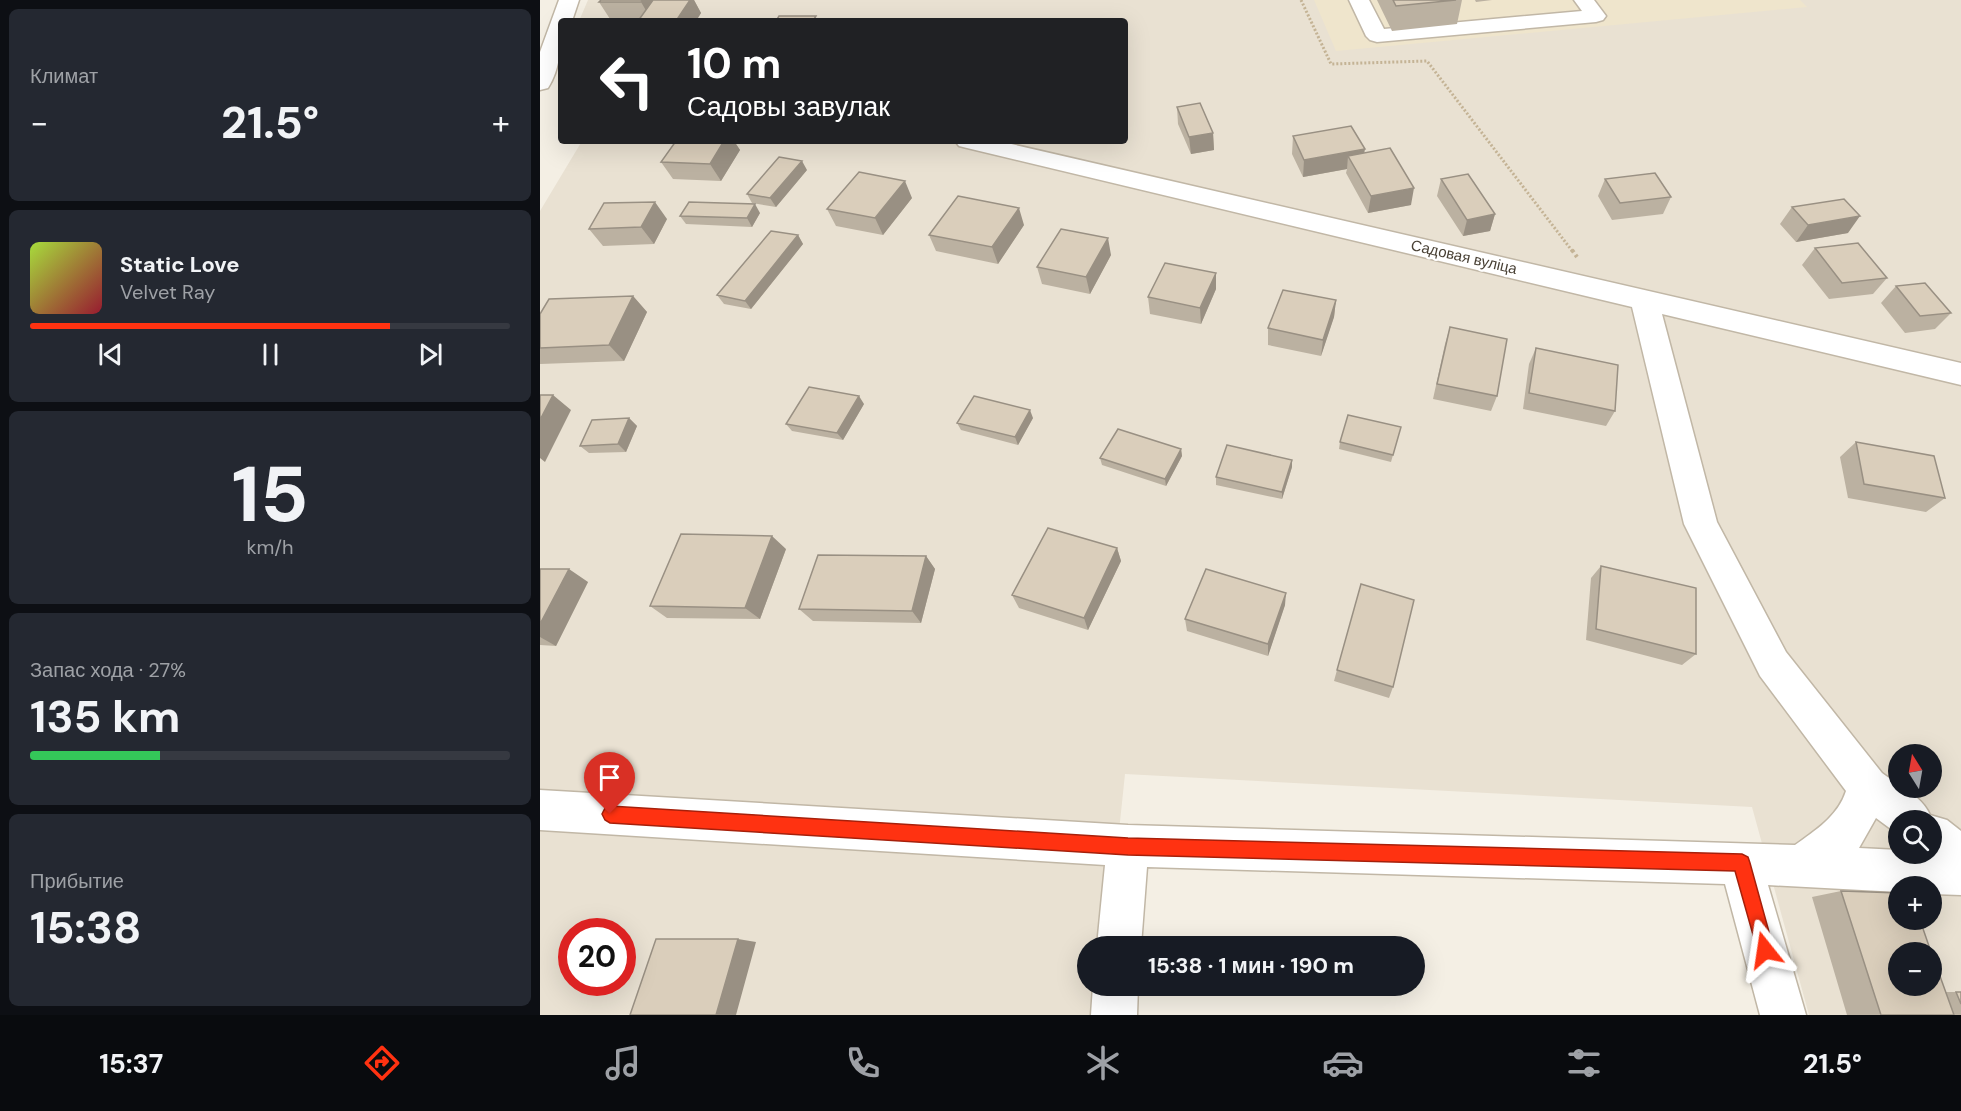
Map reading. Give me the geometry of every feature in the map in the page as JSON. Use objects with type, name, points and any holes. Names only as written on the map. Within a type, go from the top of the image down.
[{"type":"street","points":[[564,18],[569,0]]},
{"type":"street","points":[[1359,0],[1377,36],[1596,16],[1584,0]]},
{"type":"street","points":[[540,83],[555,56]]},
{"type":"street","name":"Садовая вуліца","points":[[980,144],[1961,374]]},
{"type":"street","points":[[1644,299],[1701,524],[1773,664],[1868,787],[1899,810]]},
{"type":"street","points":[[1801,866],[1842,837],[1860,813],[1868,787]]},
{"type":"street","points":[[540,810],[1128,846],[1742,863],[1961,874]]},
{"type":"street","points":[[1942,843],[1961,857]]},
{"type":"street","points":[[1120,936],[1128,846]]},
{"type":"street","points":[[1742,863],[1783,1015]]},
{"type":"street","points":[[1114,1015],[1115,996]]},
{"type":"path","points":[[1301,0],[1332,64],[1427,61],[1600,288]]},
{"type":"shaded area","points":[[588,0],[1961,0],[1961,1015],[1809,1015],[1752,807],[1125,774],[1108,936],[1077,936],[1077,996],[1102,996],[1099,1015],[540,1015],[540,211],[580,144],[1128,144],[1128,18],[580,18]]},
{"type":"shaded area","points":[[1314,0],[1800,0],[1807,7],[1336,51]]},
{"type":"building","points":[[601,0],[642,0],[641,2],[599,2]]},
{"type":"building","points":[[653,0],[690,0],[678,18],[640,18]]},
{"type":"building","points":[[1393,0],[1456,0],[1396,6]]},
{"type":"building","points":[[779,16],[816,16],[815,18],[778,18]]},
{"type":"building","points":[[1200,103],[1213,133],[1189,137],[1177,107]]},
{"type":"building","points":[[1351,126],[1365,149],[1304,160],[1293,136]]},
{"type":"building","points":[[674,144],[722,144],[710,164],[661,162]]},
{"type":"building","points":[[1390,148],[1414,188],[1371,196],[1348,156]]},
{"type":"building","points":[[779,157],[802,161],[770,198],[747,194]]},
{"type":"building","points":[[859,172],[905,181],[875,218],[827,209]]},
{"type":"building","points":[[1655,173],[1671,197],[1620,203],[1605,179]]},
{"type":"building","points":[[1468,174],[1495,214],[1467,220],[1441,179]]},
{"type":"building","points":[[958,196],[1019,208],[992,247],[929,235]]},
{"type":"building","points":[[1844,199],[1860,216],[1808,225],[1792,207]]},
{"type":"building","points":[[655,202],[641,227],[589,229],[604,203]]},
{"type":"building","points":[[689,202],[755,204],[747,218],[680,216]]},
{"type":"building","points":[[1061,229],[1108,238],[1086,277],[1037,267]]},
{"type":"building","points":[[771,231],[798,235],[745,301],[717,295]]},
{"type":"building","points":[[1858,243],[1887,278],[1842,283],[1815,248]]},
{"type":"building","points":[[1165,263],[1216,273],[1200,308],[1148,297]]},
{"type":"building","points":[[1925,283],[1951,313],[1920,316],[1896,286]]},
{"type":"building","points":[[1283,290],[1336,300],[1323,340],[1268,328]]},
{"type":"building","points":[[633,296],[609,345],[540,348],[540,314],[549,299]]},
{"type":"building","points":[[1450,327],[1507,339],[1497,396],[1437,384]]},
{"type":"building","points":[[1536,348],[1618,365],[1615,411],[1529,393]]},
{"type":"building","points":[[809,387],[859,396],[837,433],[786,424]]},
{"type":"building","points":[[540,395],[553,395],[540,420]]},
{"type":"building","points":[[974,396],[1030,410],[1015,437],[957,423]]},
{"type":"building","points":[[1348,415],[1401,427],[1393,455],[1340,442]]},
{"type":"building","points":[[629,418],[618,444],[580,446],[592,420]]},
{"type":"building","points":[[1118,429],[1181,449],[1165,479],[1100,458]]},
{"type":"building","points":[[1856,442],[1934,456],[1945,498],[1864,484]]},
{"type":"building","points":[[1227,445],[1292,460],[1282,492],[1216,477]]},
{"type":"building","points":[[1048,528],[1117,548],[1084,618],[1012,595]]},
{"type":"building","points":[[681,534],[772,536],[745,608],[650,606]]},
{"type":"building","points":[[818,555],[926,556],[912,611],[799,609]]},
{"type":"building","points":[[1601,566],[1696,588],[1696,654],[1596,629]]},
{"type":"building","points":[[540,569],[569,569],[540,624]]},
{"type":"building","points":[[1206,569],[1286,593],[1268,644],[1185,619]]},
{"type":"building","points":[[1361,584],[1414,600],[1393,687],[1337,670]]},
{"type":"building","points":[[1841,891],[1888,893],[1888,930],[1923,930],[1928,942],[1888,942],[1888,996],[1942,996],[1942,982],[1954,1015],[1881,1015]]},
{"type":"building","points":[[656,939],[738,939],[716,1015],[630,1015]]},
{"type":"building","points":[[1956,992],[1961,992],[1961,1004]]},
{"type":"route","points":[[610,814],[1128,846],[1742,863],[1765,950]]}]
